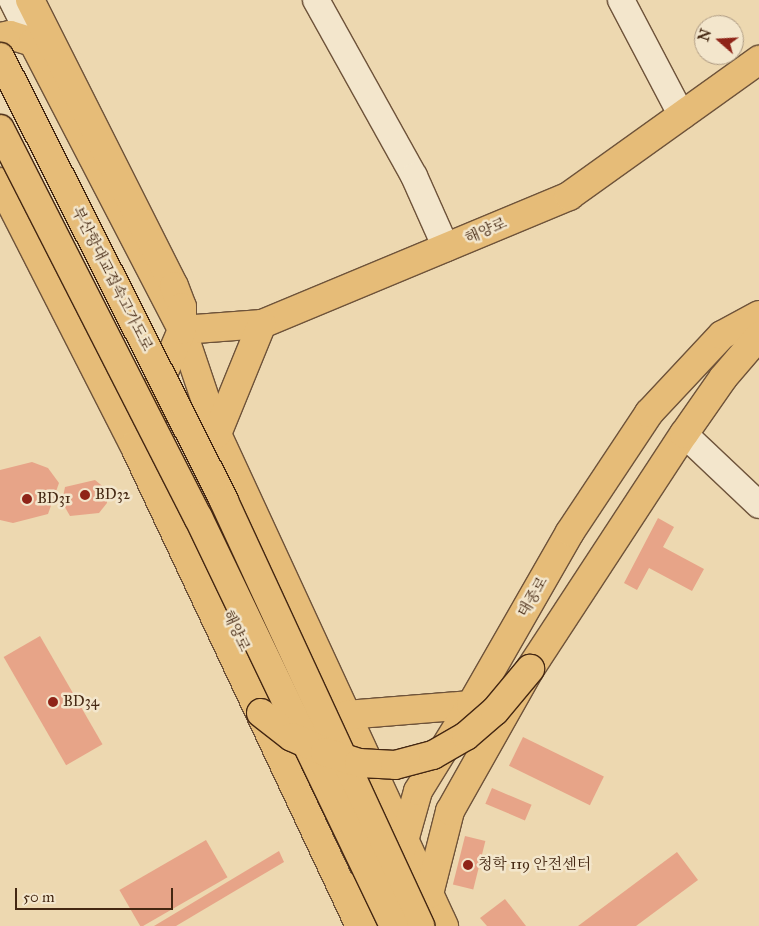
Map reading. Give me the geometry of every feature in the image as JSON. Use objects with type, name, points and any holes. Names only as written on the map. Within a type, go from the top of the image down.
[{"type":"main road","points":[[30,0],[174,286],[182,307],[182,330]]},
{"type":"main road","points":[[0,37],[10,35],[33,42],[182,330],[217,434],[444,926]]},
{"type":"main road","name":"부산항대교접속고가도로","points":[[0,57],[224,501],[420,926]]},
{"type":"main road","name":"해양로","points":[[375,926],[152,453],[152,400],[182,330],[262,324],[569,196],[759,60]]},
{"type":"main road","name":"부산항대교접속고가도로","points":[[0,129],[198,517],[394,926]]},
{"type":"main road","points":[[0,159],[125,416],[367,926]]},
{"type":"main road","points":[[0,182],[134,445],[360,926]]},
{"type":"main road","name":"태종로","points":[[380,926],[418,790],[472,705],[570,532],[649,413],[722,335],[759,315]]},
{"type":"main road","points":[[217,434],[262,324]]},
{"type":"main road","points":[[429,894],[450,812],[530,669],[684,434],[723,378],[759,336]]},
{"type":"main road","points":[[261,713],[292,737],[325,752],[360,763],[394,765],[433,754],[466,736],[494,711],[530,669]]},
{"type":"main road","points":[[346,715],[472,705]]},
{"type":"street","points":[[12,0],[33,42]]},
{"type":"street","points":[[316,0],[414,176],[446,248]]},
{"type":"street","points":[[621,0],[682,116]]},
{"type":"street","points":[[684,434],[759,505]]},
{"type":"building","name":"BD31","points":[[32,462],[48,468],[59,483],[48,514],[13,523],[0,520],[0,470]]},
{"type":"building","name":"BD32","points":[[95,480],[106,489],[107,503],[99,513],[70,516],[62,502],[65,487]]},
{"type":"building","points":[[658,518],[674,527],[663,547],[704,569],[692,591],[649,568],[637,590],[624,583]]},
{"type":"building","name":"BD34","points":[[40,636],[102,744],[66,765],[4,657]]},
{"type":"building","points":[[523,737],[604,776],[590,805],[509,766]]},
{"type":"building","points":[[492,788],[532,805],[525,820],[485,804]]},
{"type":"building","points":[[465,836],[485,841],[473,890],[453,885]]},
{"type":"building","points":[[206,840],[228,877],[143,926],[140,926],[119,890]]},
{"type":"building","points":[[279,851],[284,862],[176,926],[154,926]]},
{"type":"building","points":[[677,852],[698,880],[636,926],[578,926]]},
{"type":"building","points":[[505,899],[526,926],[487,926],[480,918]]},
{"type":"place","name":"BD32","points":[[85,495]]},
{"type":"place","name":"BD31","points":[[27,499]]},
{"type":"place","name":"BD34","points":[[53,702]]},
{"type":"place","name":"청학 119 안전센터","points":[[468,865]]}]
